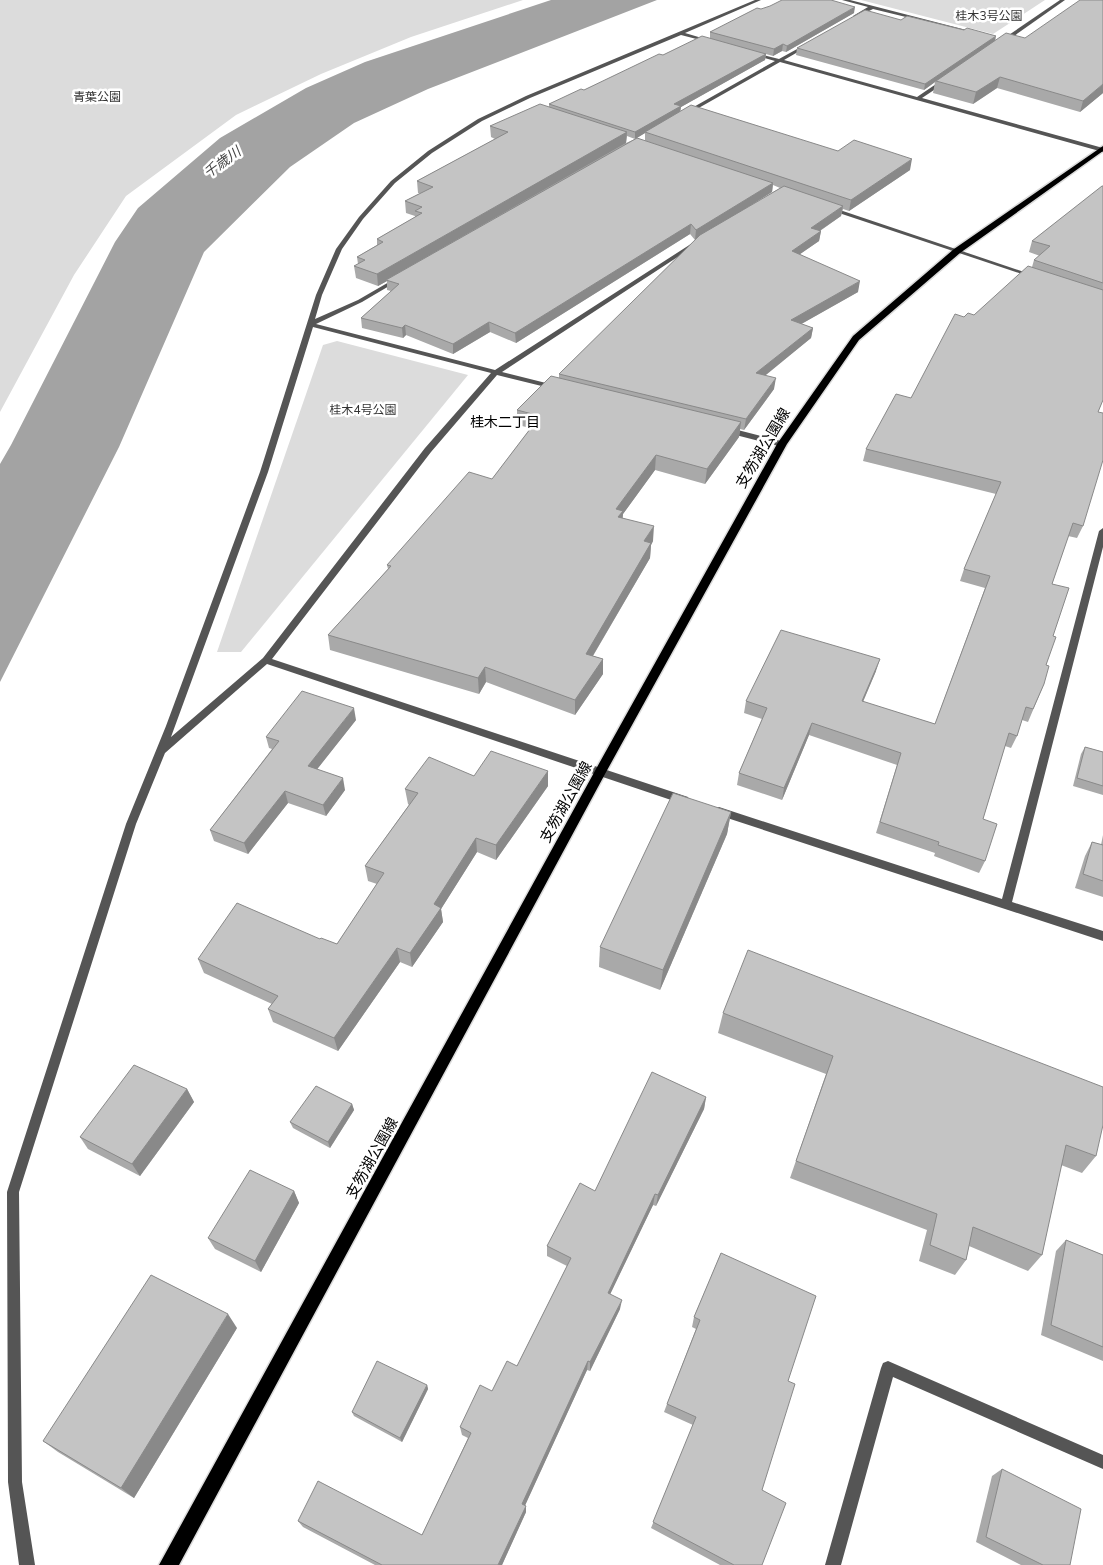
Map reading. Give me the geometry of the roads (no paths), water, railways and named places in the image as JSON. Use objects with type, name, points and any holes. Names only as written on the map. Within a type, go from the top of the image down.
[{"type":"main road","name":"支笏湖公園線","points":[[169,1565],[600,772],[782,444],[856,338],[958,251],[1102,149]]},
{"type":"street","points":[[26,1565],[15,1482],[13,1192],[131,824],[160,752],[264,472],[319,295],[339,249],[361,218],[393,182],[430,152],[480,120],[521,104],[759,0]]},
{"type":"street","points":[[844,0],[985,35]]},
{"type":"street","points":[[996,46],[1063,0]]},
{"type":"street","points":[[846,22],[872,7]]},
{"type":"street","points":[[680,33],[716,43]]},
{"type":"street","points":[[995,38],[1004,40]]},
{"type":"street","points":[[676,118],[812,41]]},
{"type":"street","points":[[743,51],[1102,149]]},
{"type":"street","points":[[918,99],[949,78]]},
{"type":"street","points":[[826,207],[1038,278]]},
{"type":"street","points":[[160,752],[266,660],[428,450],[495,374],[701,240]]},
{"type":"street","points":[[310,324],[360,302],[403,277]]},
{"type":"street","points":[[310,324],[562,390]]},
{"type":"street","points":[[715,427],[782,444]]},
{"type":"street","points":[[1006,905],[1103,532]]},
{"type":"street","points":[[266,660],[699,805],[1103,936]]},
{"type":"street","points":[[833,1565],[888,1368],[1103,1462]]},
{"type":"water","name":"千歳川","points":[[551,0],[657,0],[428,89],[354,123],[290,167],[204,252],[119,447],[0,682],[0,464],[115,242],[138,208],[220,138],[306,88],[365,62]]},
{"type":"district","name":"桂木二丁目","points":[[505,422]]},
{"type":"park label","name":"桂木3号公園","points":[[989,16]]},
{"type":"park label","name":"青葉公園","points":[[97,97]]},
{"type":"park label","name":"桂木4号公園","points":[[363,410]]}]
